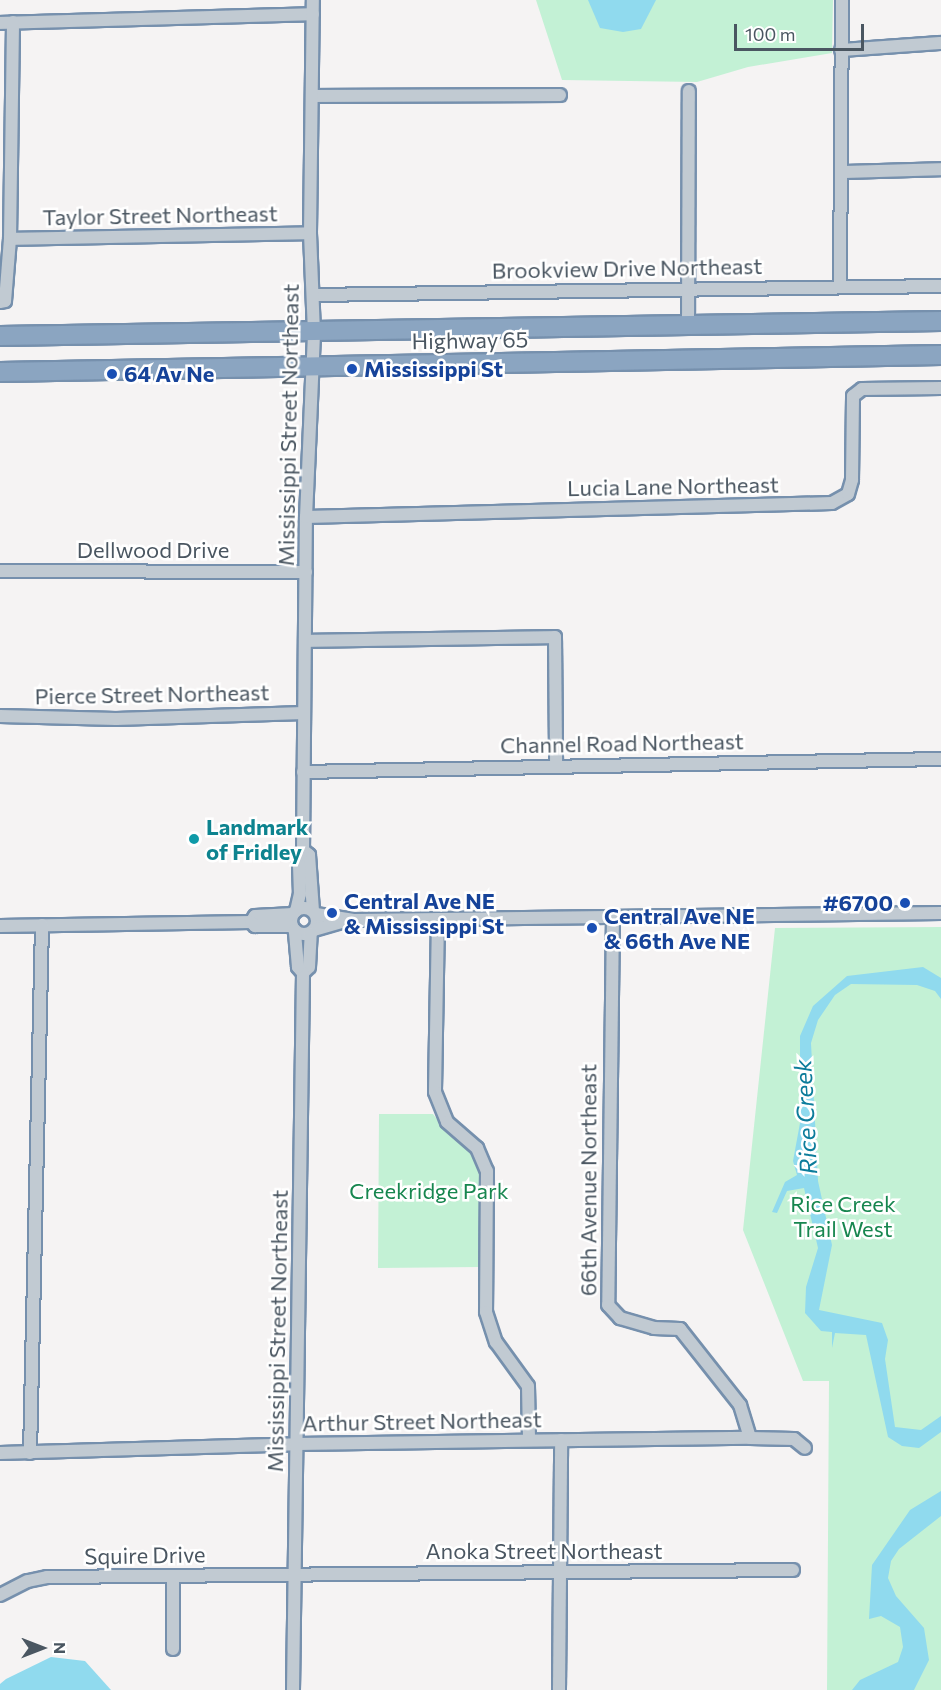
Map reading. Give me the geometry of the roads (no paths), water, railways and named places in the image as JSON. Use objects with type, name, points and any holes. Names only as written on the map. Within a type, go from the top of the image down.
[{"type":"highway","name":"Highway 65","points":[[0,336],[314,333],[941,321]]},
{"type":"highway","name":"Highway 65","points":[[0,372],[941,355]]},
{"type":"street","name":"Mississippi Street Northeast","points":[[293,1690],[303,973],[298,967],[294,920],[300,894],[299,855],[303,850],[306,517],[314,333],[310,233],[313,0]]},
{"type":"street","points":[[840,286],[842,0]]},
{"type":"street","points":[[0,23],[313,14]]},
{"type":"street","points":[[2,302],[10,239],[13,22]]},
{"type":"street","points":[[841,50],[941,43]]},
{"type":"street","points":[[688,326],[689,91]]},
{"type":"street","points":[[313,96],[560,95]]},
{"type":"street","points":[[842,172],[941,169]]},
{"type":"street","name":"Taylor Street Northeast","points":[[10,239],[310,233]]},
{"type":"street","name":"Brookview Drive Northeast","points":[[313,295],[941,286]]},
{"type":"street","name":"Lucia Lane Northeast","points":[[306,517],[832,503],[848,494],[852,480],[853,396],[862,389],[941,388]]},
{"type":"street","name":"Dellwood Drive","points":[[0,571],[306,572]]},
{"type":"street","points":[[305,641],[555,637],[556,764]]},
{"type":"street","name":"Pierce Street Northeast","points":[[0,716],[116,719],[304,713]]},
{"type":"street","name":"Channel Road Northeast","points":[[303,772],[556,764],[941,759]]},
{"type":"street","name":"Mississippi Street Northeast","points":[[303,850],[309,855],[314,912],[309,968],[303,973]]},
{"type":"street","points":[[294,920],[314,912],[348,920],[941,913]]},
{"type":"street","points":[[0,926],[251,922],[255,916],[294,920],[312,931],[348,920]]},
{"type":"street","name":"66th Avenue Northeast","points":[[614,917],[608,1305],[620,1318],[654,1328],[680,1329],[740,1405],[750,1438]]},
{"type":"street","points":[[438,919],[435,1092],[447,1122],[477,1148],[487,1171],[486,1312],[496,1342],[528,1386],[529,1440]]},
{"type":"street","points":[[30,1453],[42,925]]},
{"type":"street","name":"Arthur Street Northeast","points":[[0,1453],[297,1444],[750,1438],[794,1439],[805,1448]]},
{"type":"street","points":[[559,1690],[561,1440]]},
{"type":"street","name":"Anoka Street Northeast","points":[[295,1574],[793,1569]]},
{"type":"street","name":"Squire Drive","points":[[0,1595],[28,1581],[47,1577],[295,1574]]},
{"type":"street","points":[[173,1576],[173,1648]]},
{"type":"water","points":[[588,0],[656,0],[641,29],[623,32],[600,28]]},
{"type":"water","name":"Rice Creek","points":[[923,967],[941,978],[941,999],[935,991],[917,985],[851,984],[835,995],[818,1020],[811,1043],[818,1181],[832,1245],[819,1310],[882,1323],[888,1340],[885,1359],[895,1427],[921,1430],[941,1416],[941,1432],[919,1448],[902,1446],[888,1437],[866,1335],[835,1333],[832,1348],[832,1332],[821,1331],[805,1313],[806,1287],[818,1248],[804,1188],[787,1191],[777,1213],[772,1212],[785,1182],[797,1175],[793,1161],[800,1123],[800,1036],[813,1006],[847,976]]},
{"type":"water","points":[[941,1491],[941,1516],[899,1549],[891,1561],[888,1578],[896,1596],[924,1628],[929,1660],[914,1690],[852,1690],[860,1680],[898,1662],[903,1647],[900,1627],[881,1616],[869,1619],[872,1565],[910,1510]]},
{"type":"water","points":[[51,1657],[85,1661],[111,1690],[0,1690],[0,1684],[6,1679]]},
{"type":"place","name":"Mississippi St","points":[[352,369]]},
{"type":"place","name":"64 Av Ne","points":[[112,374]]},
{"type":"place","name":"Landmark of Fridley","points":[[194,839]]},
{"type":"place","name":"#6700","points":[[905,903]]},
{"type":"place","name":"Central Ave NE & Mississippi St","points":[[332,913]]},
{"type":"place","name":"Central Ave NE & 66th Ave NE","points":[[592,928]]},
{"type":"park label","name":"Creekridge Park","points":[[429,1191]]},
{"type":"park label","name":"Rice Creek Trail West","points":[[843,1216]]}]
